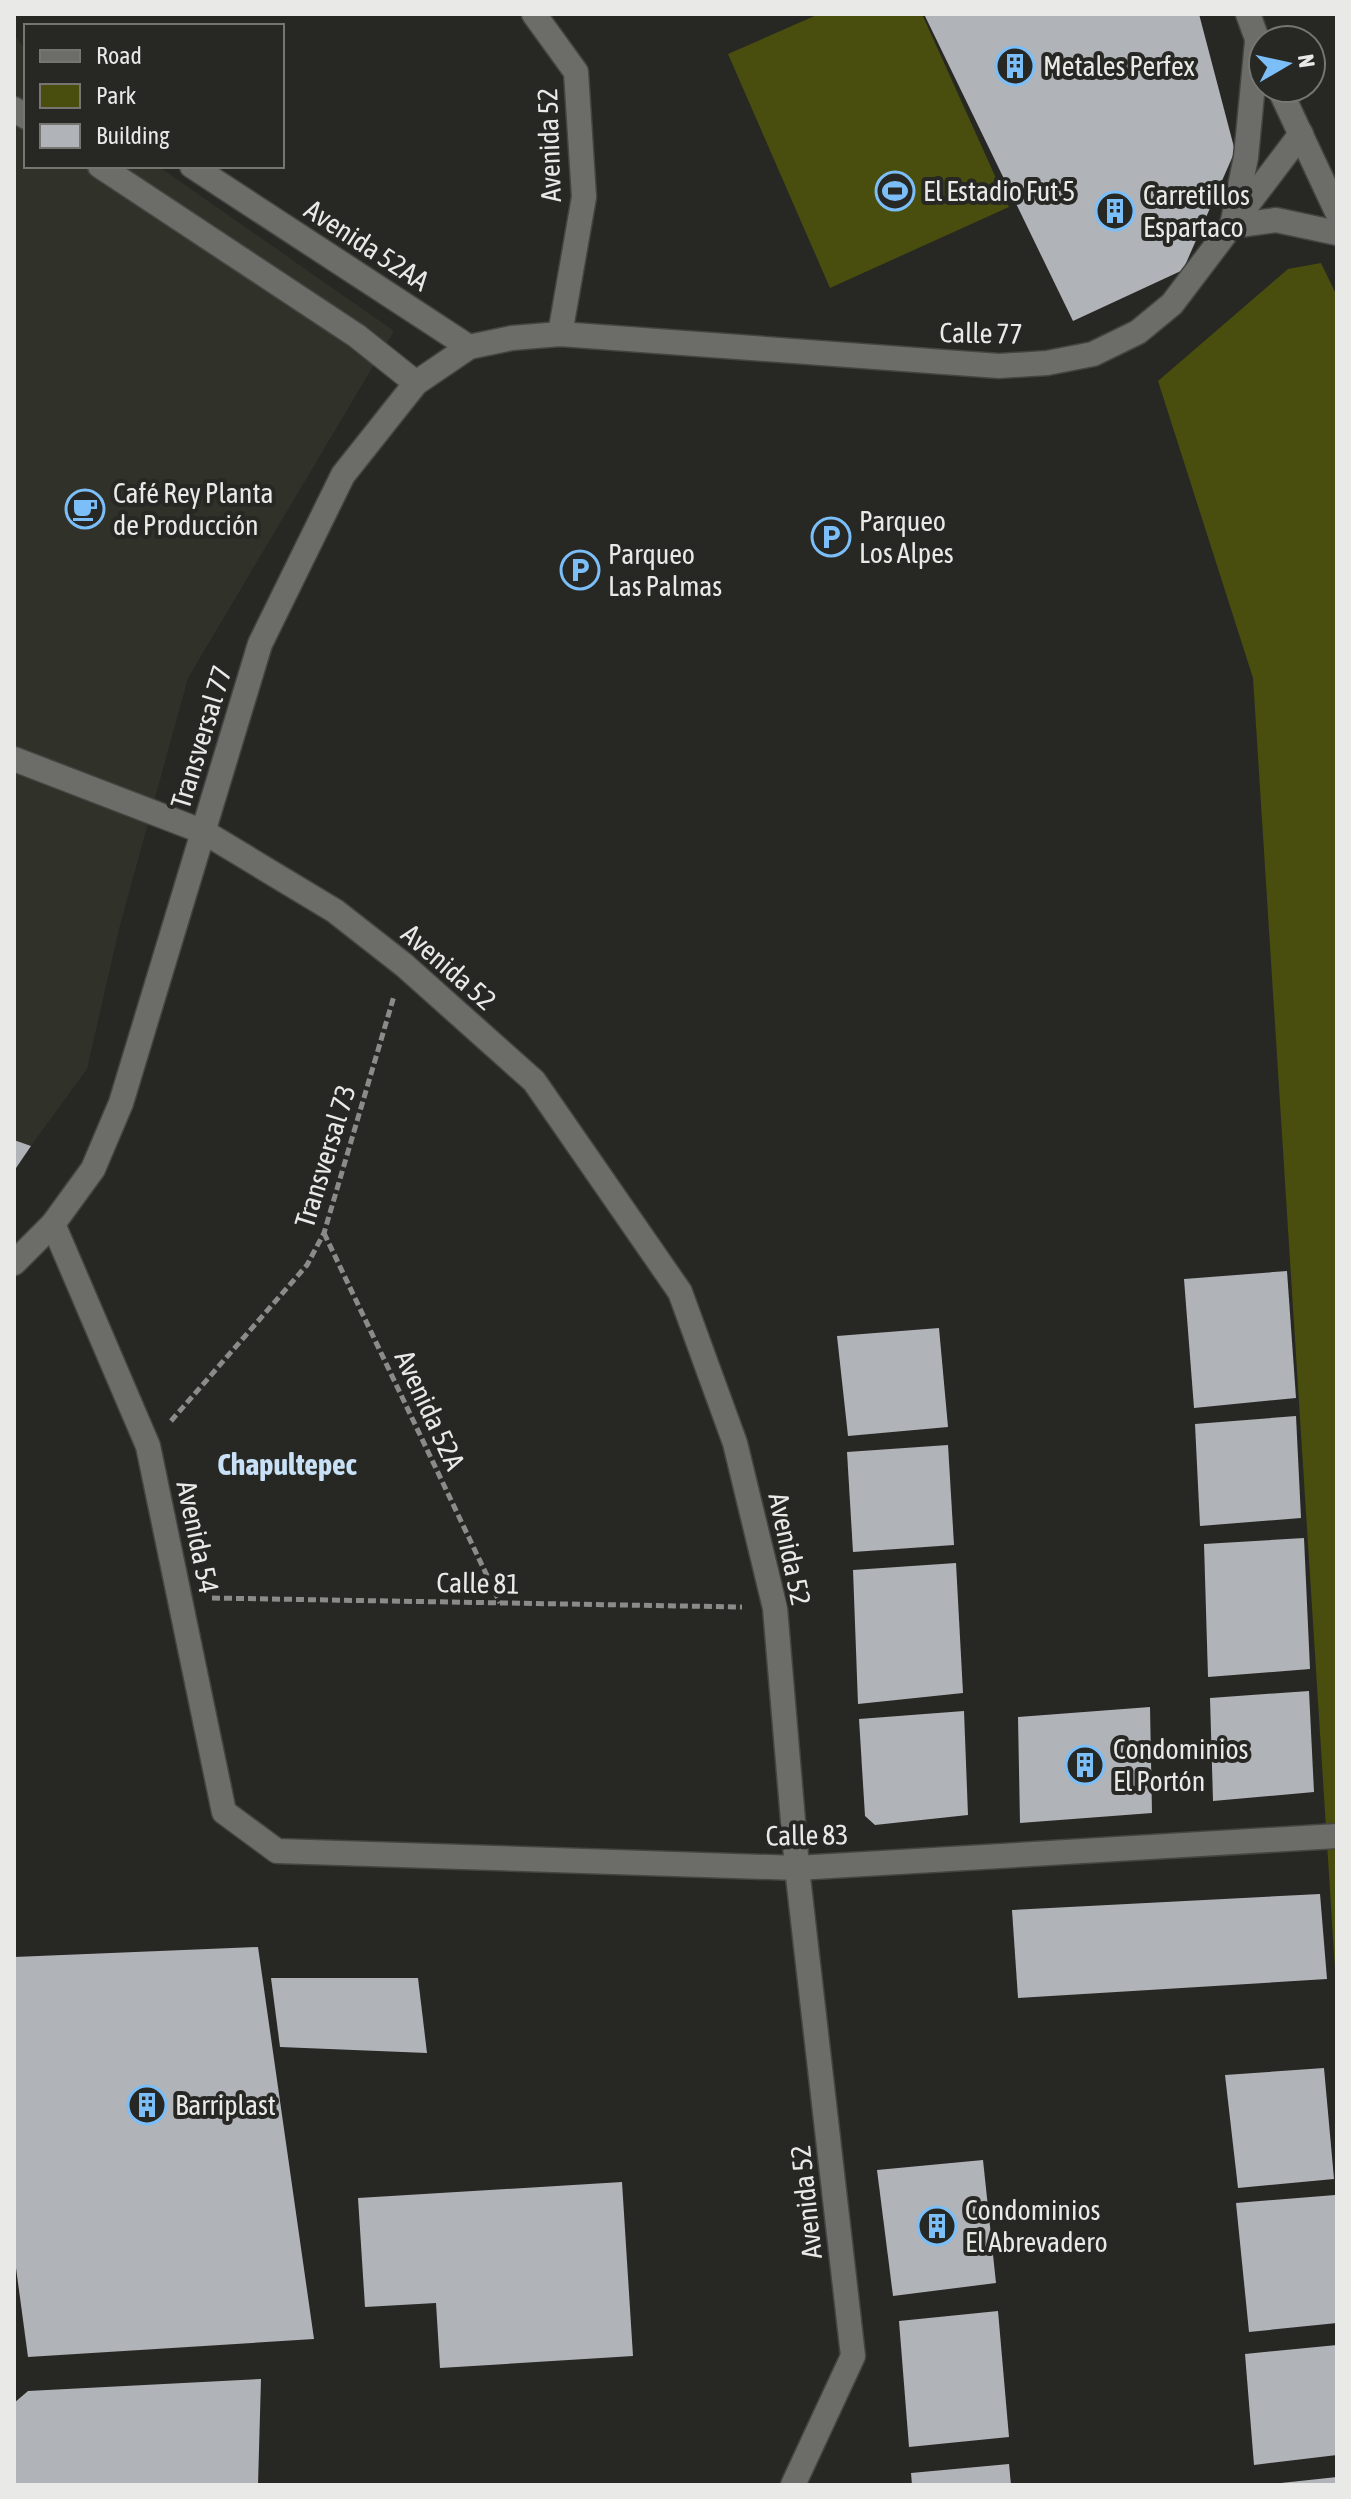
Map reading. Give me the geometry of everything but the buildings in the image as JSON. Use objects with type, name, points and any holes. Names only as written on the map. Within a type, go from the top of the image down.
[{"type":"street","name":"Avenida 52","points":[[534,14],[576,72],[584,197],[560,334]]},
{"type":"street","points":[[1253,104],[1232,226],[1276,220],[1337,233]]},
{"type":"street","points":[[1287,104],[1337,212]]},
{"type":"street","name":"Calle 77","points":[[560,334],[999,366],[1047,363],[1093,354],[1138,332],[1172,304],[1301,134]]},
{"type":"street","points":[[103,168],[357,336],[416,383]]},
{"type":"street","name":"Avenida 52AA","points":[[195,168],[469,347]]},
{"type":"street","name":"Transversal 77","points":[[14,1263],[53,1224],[93,1169],[121,1103],[260,644],[343,475],[416,383],[469,347],[512,338],[560,334]]},
{"type":"street","name":"Avenida 52","points":[[14,759],[204,832],[335,911],[404,965],[534,1081],[680,1292],[735,1443],[775,1608],[797,1868],[853,2356],[793,2485]]},
{"type":"street","name":"Avenida 54","points":[[53,1224],[148,1446],[224,1812],[277,1851]]},
{"type":"street","name":"Calle 83","points":[[277,1851],[797,1868],[1337,1836]]},
{"type":"path","name":"Transversal 73","points":[[148,1446],[307,1265],[324,1233],[404,965]]},
{"type":"path","name":"Avenida 52A","points":[[324,1233],[500,1603]]},
{"type":"path","name":"Calle 81","points":[[181,1598],[775,1608]]},
{"type":"shaded area","points":[[14,35],[24,47],[24,168],[161,168],[394,331],[188,678],[119,929],[87,1069],[31,1146],[14,1140]]},
{"type":"green space","points":[[819,14],[922,14],[1009,207],[830,288],[728,54]]},
{"type":"green space","points":[[1321,263],[1337,296],[1337,2001],[1253,678],[1158,381],[1288,269]]},
{"type":"place","name":"Metales Perfex","points":[[1015,66]]},
{"type":"place","name":"El Estadio Fut 5","points":[[895,191]]},
{"type":"place","name":"Carretillos Espartaco","points":[[1115,211]]},
{"type":"place","name":"Café Rey Planta de Producción","points":[[85,509]]},
{"type":"place","name":"Parqueo Los Alpes","points":[[831,537]]},
{"type":"place","name":"Parqueo Las Palmas","points":[[580,570]]},
{"type":"place","name":"Condominios El Portón","points":[[1085,1765]]},
{"type":"place","name":"Barriplast","points":[[147,2105]]},
{"type":"place","name":"Condominios El Abrevadero","points":[[937,2226]]},
{"type":"district","name":"Chapultepec","points":[[287,1464]]}]
